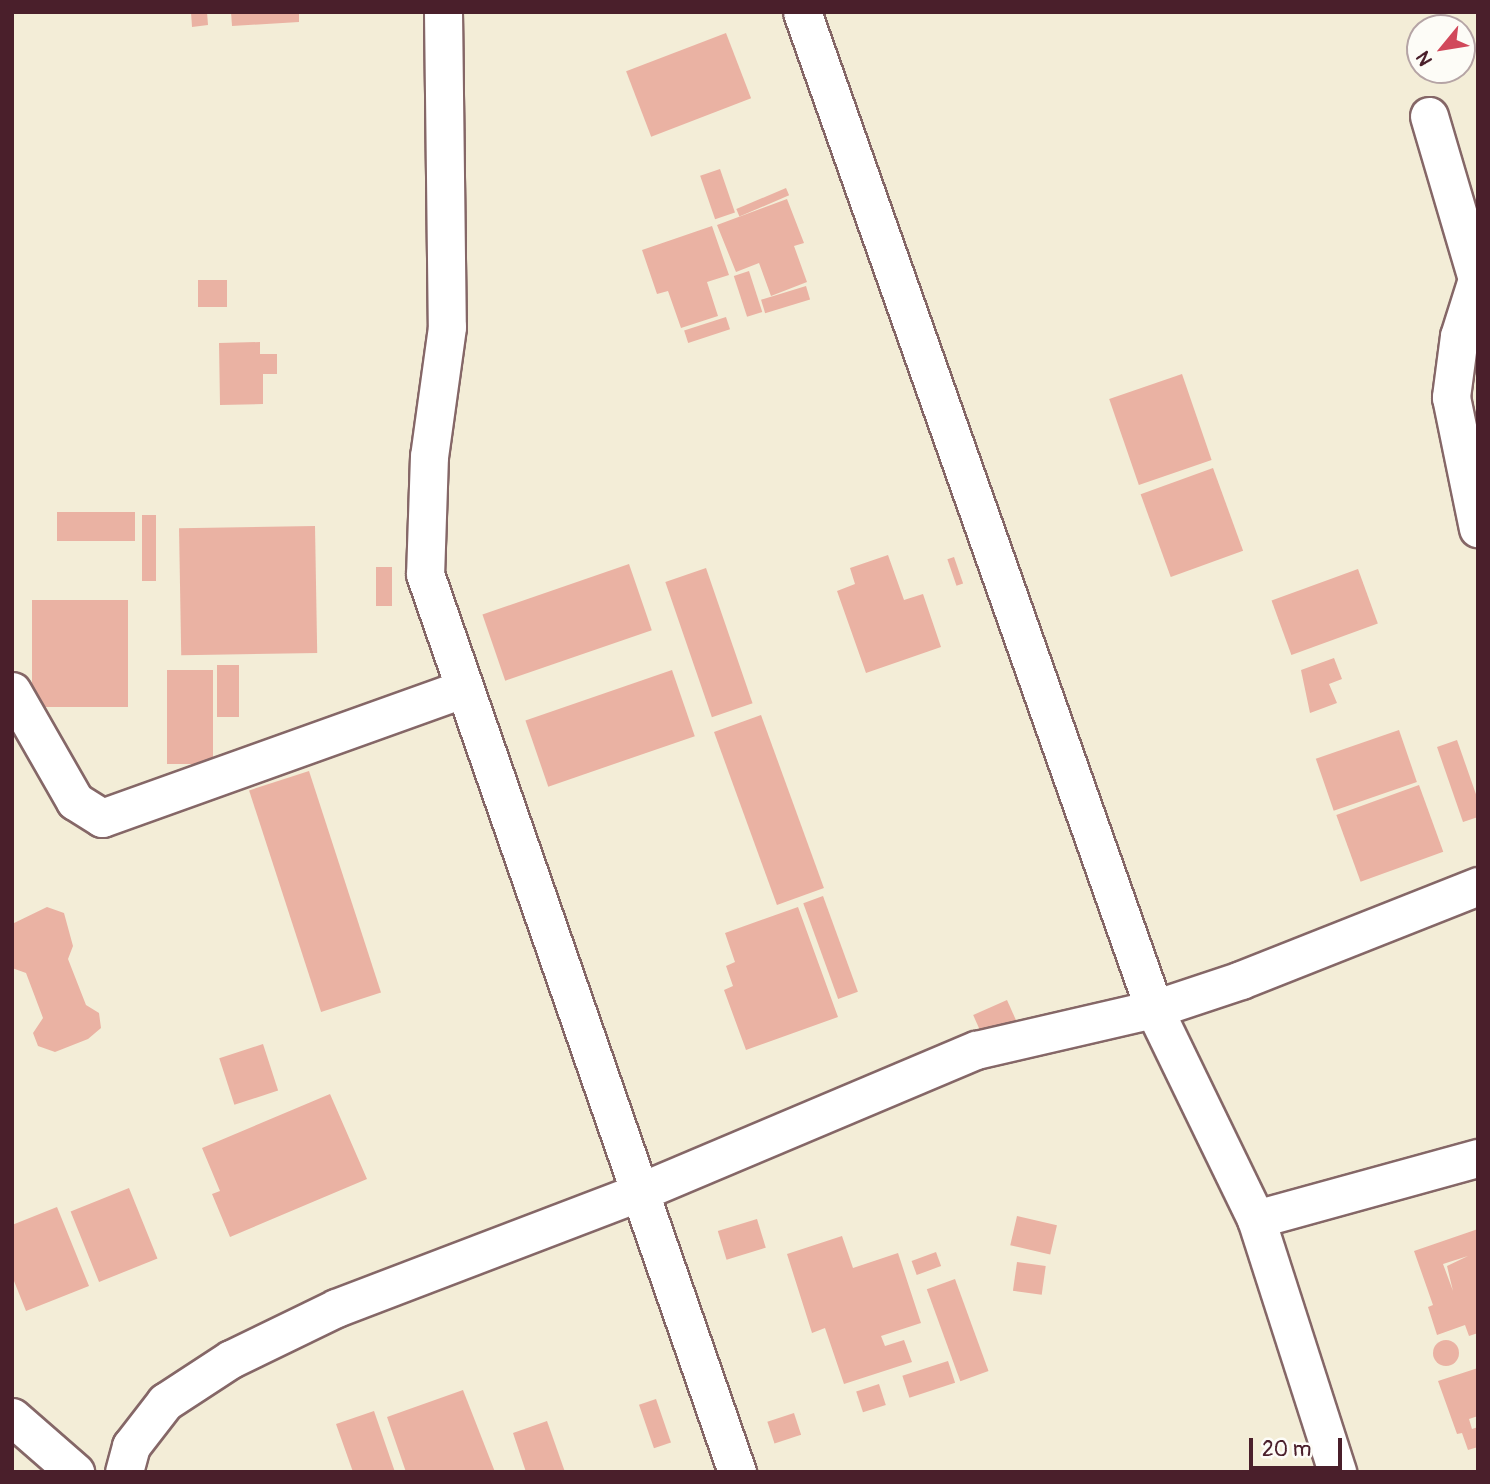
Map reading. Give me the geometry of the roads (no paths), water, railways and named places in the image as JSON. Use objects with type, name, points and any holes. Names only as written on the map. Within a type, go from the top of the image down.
[{"type":"street","points":[[443,12],[447,327],[429,456],[425,574],[637,1193],[737,1472]]},
{"type":"street","points":[[802,12],[1154,1009],[1256,1219],[1337,1472]]},
{"type":"street","points":[[1429,116],[1477,279],[1459,336],[1451,397],[1478,528]]},
{"type":"street","points":[[12,691],[75,801],[102,818],[463,689]]},
{"type":"street","points":[[124,1472],[131,1446],[165,1402],[230,1359],[336,1308],[637,1193],[976,1049],[1154,1009],[1241,980],[1478,886]]},
{"type":"street","points":[[1256,1219],[1478,1158]]},
{"type":"street","points":[[12,1416],[75,1472]]}]
